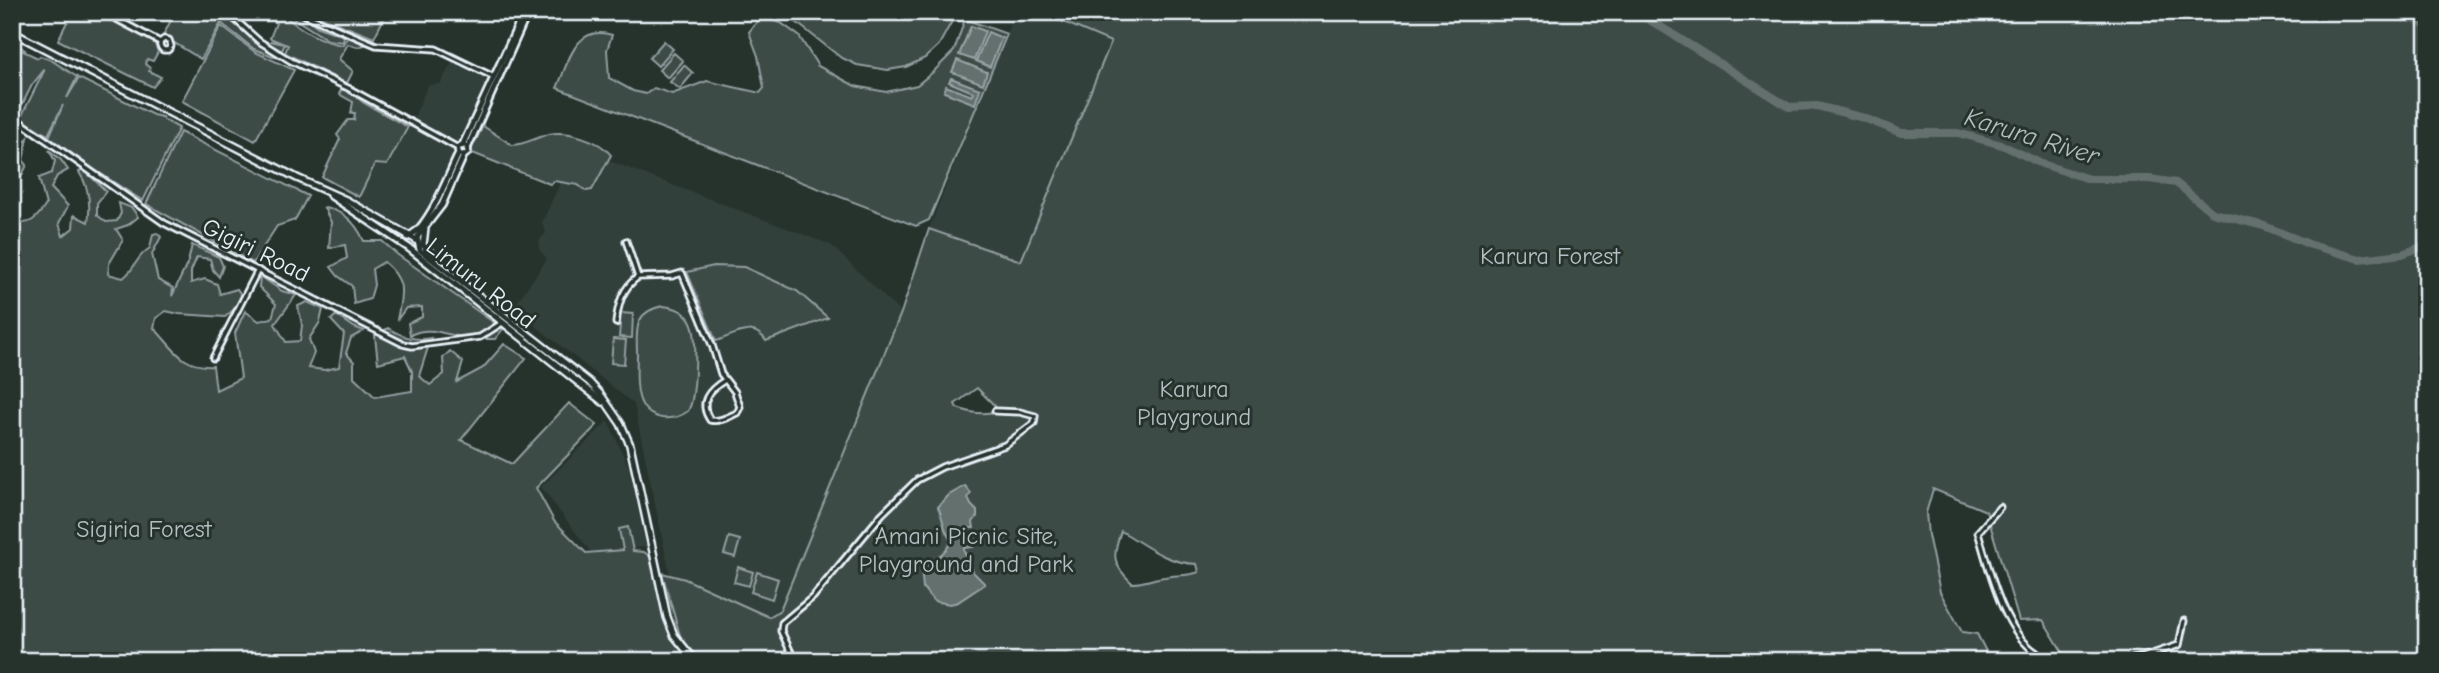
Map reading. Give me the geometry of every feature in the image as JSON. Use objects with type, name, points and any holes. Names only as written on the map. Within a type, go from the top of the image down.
[{"type":"main road","name":"Limuru Road","points":[[12,32],[353,203],[409,236],[503,322],[608,407]]},
{"type":"main road","name":"Limuru Road","points":[[327,192],[404,244],[489,307],[513,320],[589,382],[625,432],[635,462],[661,598],[674,635],[695,661]]},
{"type":"main road","points":[[404,244],[404,239],[421,229],[423,245],[451,274]]},
{"type":"main road","points":[[411,250],[415,250],[418,244]]},
{"type":"street","points":[[103,12],[160,42]]},
{"type":"street","points":[[227,12],[258,41],[290,61],[348,88],[462,150]]},
{"type":"street","points":[[302,12],[376,45],[436,49],[494,77]]},
{"type":"street","points":[[462,150],[526,12]]},
{"type":"street","points":[[418,244],[421,229],[442,205],[462,150],[526,12]]},
{"type":"street","name":"Gigiri Road","points":[[12,117],[164,223],[407,345],[480,337],[503,322],[513,320]]},
{"type":"street","points":[[626,241],[638,277]]},
{"type":"street","points":[[213,358],[258,270]]},
{"type":"street","points":[[616,323],[621,297],[631,282],[638,277],[672,276],[682,272],[724,380],[735,392],[740,407],[737,414],[710,420],[705,410],[707,393],[724,380]]},
{"type":"street","points":[[502,313],[503,322]]},
{"type":"street","points":[[795,661],[781,631],[782,623],[813,597],[900,496],[928,473],[1005,445],[1034,423],[1035,416],[1020,412],[995,411]]},
{"type":"street","points":[[2000,507],[1978,532],[1996,588],[2013,627],[2037,653],[2028,661]]},
{"type":"street","points":[[2122,661],[2179,645],[2184,621]]},
{"type":"shaded area","points":[[1015,12],[1040,12],[1111,42],[1021,262],[929,229]]},
{"type":"shaded area","points":[[971,26],[985,31],[974,60],[959,55]]},
{"type":"shaded area","points":[[988,32],[1002,38],[990,67],[976,61]]},
{"type":"shaded area","points":[[957,60],[987,72],[983,84],[952,72]]},
{"type":"shaded area","points":[[453,61],[489,78],[458,141],[444,180],[421,225],[411,233],[358,202],[376,165],[388,166],[428,85],[440,84]]},
{"type":"shaded area","points":[[951,78],[980,89],[975,104],[944,92],[946,86],[972,96],[973,92],[949,82]]},
{"type":"shaded area","points":[[591,154],[831,245],[901,313],[780,610],[769,617],[685,579],[670,575],[634,404],[513,308],[547,259],[539,249],[539,241],[546,233],[542,223],[561,181]]},
{"type":"shaded area","points":[[608,421],[629,468],[646,547],[591,552],[541,487]]},
{"type":"shaded area","points":[[965,486],[971,493],[968,498],[977,511],[977,517],[973,522],[974,528],[968,528],[965,535],[971,539],[973,547],[964,548],[964,551],[973,572],[985,584],[958,602],[950,604],[934,601],[923,588],[921,566],[939,556],[952,541],[938,507],[949,495]]},
{"type":"green space","points":[[72,12],[118,12],[116,15],[102,14],[154,42],[158,52],[153,61],[147,59],[145,64],[150,68],[149,71],[161,77],[153,87],[58,40]]},
{"type":"green space","points":[[175,12],[224,12],[225,16],[261,46],[271,41],[284,44],[270,38],[276,23],[266,12],[280,12],[301,28],[325,40],[342,45],[349,36],[365,45],[357,47],[348,44],[339,59],[353,71],[347,83],[338,81],[285,53],[288,45],[285,44],[278,58],[254,49],[221,23],[201,59],[163,36]]},
{"type":"green space","points":[[284,12],[298,12],[318,27],[344,36],[343,42],[328,40]]},
{"type":"green space","points":[[309,12],[387,12],[374,38]]},
{"type":"green space","points":[[776,12],[957,12],[939,45],[925,58],[906,67],[888,70],[857,65],[840,57],[796,22]]},
{"type":"green space","name":"Karura Forest","points":[[1040,12],[2427,12],[2427,661],[2068,661],[2043,620],[2019,621],[1986,511],[1933,489],[1926,513],[1940,592],[1962,632],[1977,634],[1991,661],[703,661],[681,639],[662,573],[685,579],[769,617],[780,610],[901,313],[929,229],[1021,261],[1111,42]],"holes":[[[977,388],[995,406],[995,411],[981,413],[957,408],[955,404]],[[1121,531],[1166,557],[1197,564],[1199,572],[1132,583],[1117,565],[1115,553]]]},
{"type":"green space","points":[[761,17],[781,23],[799,36],[818,66],[855,86],[886,92],[917,85],[933,72],[954,51],[965,19],[1007,34],[929,220],[916,226],[557,88],[575,47],[589,35],[600,33],[612,35],[607,50],[609,78],[633,91],[646,94],[654,88],[672,94],[707,81],[760,93],[764,88],[758,56],[749,32]]},
{"type":"green space","points":[[221,26],[255,52],[294,70],[255,141],[182,101]]},
{"type":"green space","points":[[12,41],[25,50],[23,51],[51,60],[77,77],[67,98],[79,78],[162,117],[179,128],[143,201],[49,137],[63,105],[48,135],[20,119],[45,69],[32,85],[18,113],[12,109]]},
{"type":"green space","points":[[664,41],[673,49],[658,66],[649,58]]},
{"type":"green space","points":[[674,53],[683,61],[668,78],[659,70]]},
{"type":"green space","points":[[684,65],[693,73],[680,89],[670,82]]},
{"type":"green space","points":[[341,90],[348,90],[364,103],[408,127],[387,165],[375,164],[359,197],[322,177],[340,139],[337,135],[348,120],[354,120],[355,113],[351,113],[353,102],[339,94]]},
{"type":"green space","points":[[483,126],[512,145],[549,134],[565,133],[583,137],[611,155],[592,190],[586,191],[578,185],[554,181],[550,184],[470,152]]},
{"type":"green space","points":[[180,132],[308,196],[295,220],[277,226],[253,263],[146,204]]},
{"type":"green space","points":[[28,138],[23,160],[27,165],[20,179],[12,185],[12,154]]},
{"type":"green space","name":"Sigiria Forest","points":[[49,150],[68,170],[57,176],[51,188],[68,206],[59,223],[63,236],[73,228],[74,215],[88,222],[88,196],[79,172],[83,169],[106,191],[97,203],[97,215],[106,222],[117,221],[121,213],[119,203],[132,208],[138,217],[128,225],[116,229],[123,240],[109,264],[108,274],[123,278],[128,274],[150,248],[153,234],[157,233],[161,237],[152,254],[158,280],[173,288],[172,296],[188,262],[192,245],[219,257],[223,266],[219,277],[213,270],[210,259],[197,257],[191,271],[191,283],[205,279],[217,284],[220,294],[237,289],[245,300],[225,317],[166,311],[156,318],[154,328],[186,360],[202,366],[213,366],[216,390],[241,378],[235,333],[245,311],[259,321],[272,318],[276,304],[259,287],[260,276],[282,291],[296,295],[275,324],[286,342],[300,341],[302,325],[298,306],[307,302],[323,309],[320,322],[309,339],[314,353],[308,368],[325,370],[339,367],[344,334],[331,320],[336,315],[364,331],[351,338],[346,353],[354,362],[354,377],[375,397],[412,391],[412,371],[405,356],[378,363],[375,336],[388,328],[409,338],[431,338],[419,376],[430,385],[444,374],[443,358],[450,351],[463,362],[457,382],[483,368],[504,344],[526,358],[461,440],[512,464],[569,403],[597,425],[536,488],[554,521],[586,553],[623,550],[619,529],[628,527],[633,551],[644,552],[656,561],[675,638],[693,661],[12,661],[12,221],[28,222],[46,205],[39,178],[52,173],[55,161]]},
{"type":"green space","points":[[324,208],[338,211],[353,223],[364,241],[382,241],[503,329],[495,339],[466,338],[431,331],[410,335],[408,323],[422,317],[422,307],[406,308],[397,320],[400,282],[384,262],[372,269],[374,285],[370,299],[354,304],[352,286],[331,267],[347,258],[345,245],[329,248],[331,222]]},
{"type":"green space","points":[[714,266],[744,267],[797,291],[828,318],[766,341],[755,332],[743,331],[716,341],[687,272]]},
{"type":"green space","points":[[663,306],[686,315],[691,322],[695,340],[691,404],[685,413],[669,418],[652,415],[645,409],[640,401],[637,382],[638,324],[646,313]]},
{"type":"green space","points":[[621,313],[633,314],[632,338],[619,337]]},
{"type":"green space","points":[[613,339],[626,340],[624,364],[611,363]]},
{"type":"green space","points":[[729,537],[740,540],[735,557],[724,554]]},
{"type":"green space","points":[[738,567],[753,572],[749,586],[734,582]]},
{"type":"green space","points":[[757,572],[778,579],[772,599],[751,592]]},
{"type":"waterway","name":"Karura River","points":[[1637,12],[1789,107],[1817,106],[1864,118],[1901,133],[1958,133],[2002,145],[2042,164],[2089,179],[2150,179],[2176,183],[2213,213],[2264,226],[2311,245],[2360,259],[2402,254],[2427,245]]},
{"type":"waterway","points":[[2403,12],[2427,26]]},
{"type":"park label","name":"Karura Playground","points":[[1194,403]]},
{"type":"park label","name":"Amani Picnic Site, Playground and Park","points":[[966,550]]}]
